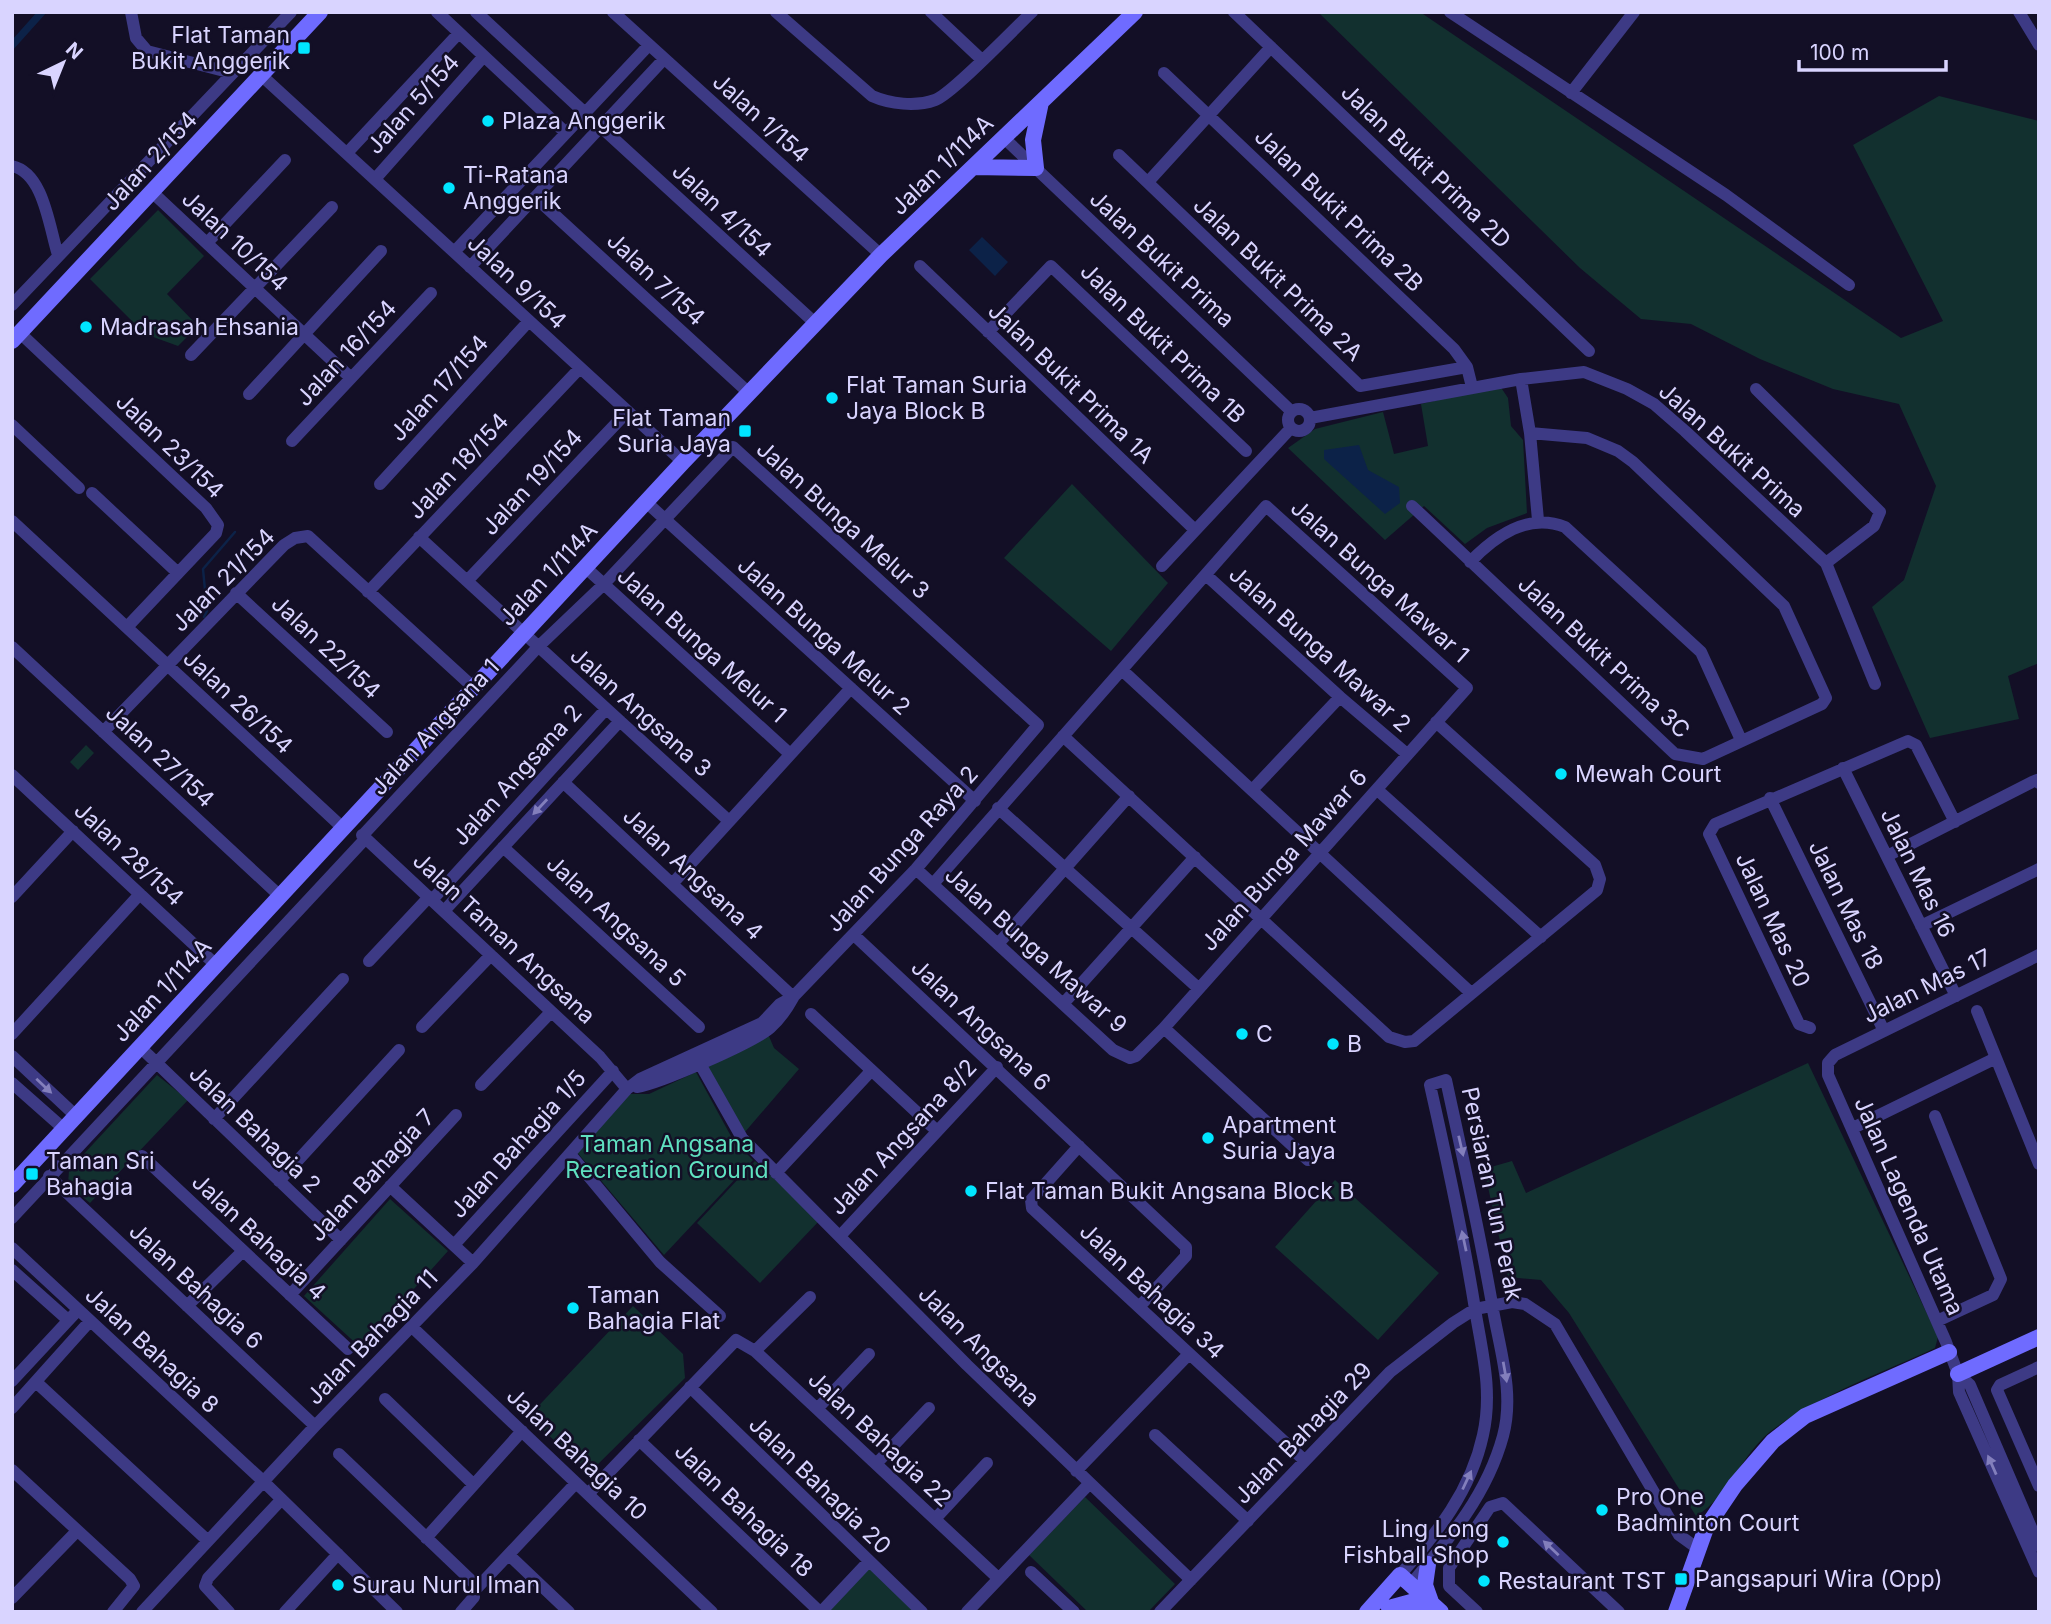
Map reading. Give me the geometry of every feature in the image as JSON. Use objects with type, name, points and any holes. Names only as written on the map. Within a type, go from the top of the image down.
[{"type":"street","points":[[131,12],[136,38],[147,51],[232,73]]},
{"type":"street","points":[[12,305],[291,12]]},
{"type":"street","name":"Jalan 2/154","points":[[16,337],[320,12]]},
{"type":"street","points":[[437,12],[566,133]]},
{"type":"street","points":[[476,12],[584,113]]},
{"type":"street","name":"Jalan 1/154","points":[[613,12],[881,255]]},
{"type":"street","points":[[776,12],[859,88],[886,102],[912,104],[937,100],[1032,12]]},
{"type":"street","points":[[932,12],[982,60]]},
{"type":"street","name":"Jalan 1/114A","points":[[12,1185],[473,687],[815,323],[881,255],[1135,12]]},
{"type":"street","name":"Jalan Bukit Prima 2D","points":[[1234,12],[1589,351]]},
{"type":"street","points":[[1450,12],[1726,195],[1849,285]]},
{"type":"street","points":[[1571,93],[1634,12]]},
{"type":"street","points":[[2019,12],[2039,45]]},
{"type":"street","name":"Jalan 5/154","points":[[347,153],[459,33]]},
{"type":"street","points":[[454,252],[649,44]]},
{"type":"street","points":[[1148,182],[1271,47]]},
{"type":"street","name":"Jalan 5/154","points":[[375,179],[484,56]]},
{"type":"street","points":[[470,267],[664,59]]},
{"type":"street","name":"Jalan Bukit Prima 2B","points":[[1164,73],[1454,349],[1467,366],[1472,387]]},
{"type":"street","name":"Jalan 9/154","points":[[261,75],[683,462]]},
{"type":"street","points":[[973,167],[1036,168],[1033,141],[1041,102]]},
{"type":"street","name":"Jalan 4/154","points":[[601,127],[815,323]]},
{"type":"street","name":"Jalan Bukit Prima","points":[[1004,138],[1291,411]]},
{"type":"street","name":"Jalan Bukit Prima 2A","points":[[1119,155],[1360,386],[1467,366]]},
{"type":"street","points":[[207,243],[285,160]]},
{"type":"street","points":[[12,166],[22,168],[34,180],[58,254]]},
{"type":"street","name":"Jalan 10/154","points":[[152,192],[282,311],[326,359],[351,378]]},
{"type":"street","name":"Jalan 7/154","points":[[535,197],[748,393]]},
{"type":"street","points":[[191,355],[331,207]]},
{"type":"street","points":[[249,394],[381,251]]},
{"type":"street","name":"Jalan Bukit Prima 1A","points":[[920,265],[1194,529]]},
{"type":"street","name":"Jalan Bukit Prima 1B","points":[[988,332],[1051,266],[1246,451]]},
{"type":"street","name":"Jalan 16/154","points":[[292,441],[431,293]]},
{"type":"street","name":"Jalan 17/154","points":[[380,484],[529,321]]},
{"type":"street","name":"Jalan 23/154","points":[[16,337],[213,516],[218,525],[216,533],[127,627]]},
{"type":"street","name":"Jalan 18/154","points":[[368,593],[580,368]]},
{"type":"street","name":"Jalan Bukit Prima","points":[[1310,418],[1472,387],[1584,372],[1627,388],[1654,404],[1826,564],[1875,684]]},
{"type":"street","points":[[1521,379],[1530,433],[1538,520]]},
{"type":"street","points":[[1756,389],[1880,512],[1874,526],[1826,564]]},
{"type":"street","points":[[1303,409],[1310,418],[1306,429],[1299,431],[1291,428],[1287,422],[1291,411],[1303,409]]},
{"type":"street","name":"Jalan 19/154","points":[[467,581],[627,412]]},
{"type":"street","points":[[12,425],[79,488]]},
{"type":"street","points":[[1162,566],[1291,428]]},
{"type":"street","name":"Jalan Bukit Prima 3C","points":[[1412,506],[1675,754],[1698,761],[1822,704],[1826,698],[1784,606],[1633,462],[1587,438],[1530,433]]},
{"type":"street","name":"Jalan Bunga Melur 3","points":[[538,647],[604,584],[733,447],[1038,725]]},
{"type":"street","points":[[92,493],[178,573]]},
{"type":"street","name":"Jalan Bunga Melur 2","points":[[646,502],[975,801]]},
{"type":"street","name":"Jalan Bunga Mawar 1","points":[[1206,575],[1266,506],[1467,688]]},
{"type":"street","points":[[1470,562],[1494,539],[1538,520],[1565,527],[1701,652],[1741,740]]},
{"type":"street","name":"Jalan 26/154","points":[[12,521],[168,666],[346,825]]},
{"type":"street","name":"Jalan 21/154","points":[[103,732],[284,545],[295,538],[308,536],[473,687]]},
{"type":"street","name":"Jalan Angsana 3","points":[[419,537],[729,821]]},
{"type":"street","name":"Jalan Bunga Melur 1","points":[[585,567],[790,754]]},
{"type":"street","points":[[933,884],[1206,575]]},
{"type":"street","name":"Jalan Bunga Mawar 2","points":[[1206,575],[1407,754]]},
{"type":"street","name":"Jalan 22/154","points":[[236,593],[387,732]]},
{"type":"street","name":"Jalan 27/154","points":[[12,647],[280,896]]},
{"type":"street","name":"Jalan Angsana 1","points":[[12,1217],[298,912],[538,647]]},
{"type":"street","points":[[1123,671],[1471,993]]},
{"type":"street","points":[[673,883],[850,688]]},
{"type":"street","name":"Jalan Bunga Mawar 6","points":[[1130,1058],[1136,1056],[1164,1028],[1197,987],[1467,688]]},
{"type":"street","points":[[1253,789],[1340,697]]},
{"type":"street","name":"Jalan Angsana 2","points":[[369,961],[606,709]]},
{"type":"street","points":[[444,911],[620,722]]},
{"type":"street","points":[[1063,736],[1390,1037],[1405,1042],[1414,1041],[1597,890],[1598,870],[1436,722]]},
{"type":"street","name":"Jalan Bunga Raya 2","points":[[627,1089],[643,1087],[697,1060],[769,1030],[786,1011],[793,997],[916,869],[1038,725]]},
{"type":"street","points":[[1770,798],[1908,741],[1916,745],[1955,822]]},
{"type":"street","name":"Jalan Mas 16","points":[[1843,768],[1956,996]]},
{"type":"street","name":"Jalan 28/154","points":[[12,775],[216,964]]},
{"type":"street","points":[[1887,856],[2038,781]]},
{"type":"street","name":"Jalan Angsana 4","points":[[563,782],[793,997]]},
{"type":"street","points":[[1382,794],[1541,937]]},
{"type":"street","points":[[998,944],[1129,796]]},
{"type":"street","name":"Jalan Mas 20","points":[[1770,798],[1715,824],[1709,834],[1799,1024],[1810,1028]]},
{"type":"street","name":"Jalan Mas 18","points":[[1770,798],[1884,1031]]},
{"type":"street","points":[[998,808],[1197,987]]},
{"type":"street","name":"Jalan Taman Angsana","points":[[346,825],[365,837],[491,955],[612,1071],[627,1089]]},
{"type":"street","points":[[12,897],[73,831]]},
{"type":"street","name":"Jalan Angsana 5","points":[[503,847],[699,1027]]},
{"type":"street","points":[[1063,1004],[1195,857]]},
{"type":"street","name":"Jalan Bunga Mawar 9","points":[[916,869],[1113,1050],[1130,1058]]},
{"type":"street","points":[[1921,926],[2039,869]]},
{"type":"street","points":[[12,1034],[140,894]]},
{"type":"street","name":"Jalan Angsana 6","points":[[854,935],[997,1067],[1188,1252],[1140,1306]]},
{"type":"street","points":[[422,1027],[491,955]]},
{"type":"street","name":"Jalan Mas 17","points":[[1835,1055],[2038,959]]},
{"type":"street","points":[[214,1119],[343,979]]},
{"type":"street","points":[[1978,1011],[2039,1164]]},
{"type":"street","points":[[481,1085],[551,1012]]},
{"type":"street","points":[[811,1014],[937,1131]]},
{"type":"street","points":[[1164,1028],[1308,1160]]},
{"type":"street","name":"Jalan Bahagia 2","points":[[139,1048],[341,1240]]},
{"type":"street","points":[[279,1181],[399,1050]]},
{"type":"street","name":"Jalan Lagenda Utama","points":[[1835,1055],[1828,1063],[1829,1074],[1937,1321],[1958,1374],[1959,1392],[2039,1572]]},
{"type":"street","points":[[12,1056],[76,1116]]},
{"type":"street","points":[[1853,1128],[1996,1058]]},
{"type":"street","name":"Jalan Angsana","points":[[697,1060],[742,1138],[1089,1484],[1191,1580]]},
{"type":"street","name":"Jalan Angsana 8/2","points":[[840,1237],[997,1067]]},
{"type":"street","name":"Jalan Bahagia 1/5","points":[[454,1245],[612,1071]]},
{"type":"street","points":[[776,1173],[871,1071]]},
{"type":"street","name":"Persiaran Tun Perak","points":[[1367,1612],[1405,1580],[1428,1564],[1468,1514],[1495,1462],[1508,1409],[1507,1382],[1485,1253],[1446,1080],[1430,1085],[1468,1260],[1488,1387],[1483,1437],[1469,1477],[1447,1518],[1405,1580],[1387,1610]]},
{"type":"street","points":[[12,1083],[64,1129]]},
{"type":"street","name":"Jalan Bahagia 11","points":[[142,1612],[315,1426],[473,1263],[627,1089]]},
{"type":"street","name":"Jalan Bahagia 7","points":[[290,1295],[456,1115]]},
{"type":"street","points":[[1935,1116],[2001,1279],[1993,1295],[1937,1321]]},
{"type":"street","name":"Jalan Bahagia 34","points":[[1079,1146],[1030,1204],[1303,1459]]},
{"type":"street","points":[[569,1154],[660,1262],[720,1315]]},
{"type":"street","name":"Jalan Bahagia 4","points":[[142,1156],[348,1349]]},
{"type":"street","name":"Jalan Bahagia 6","points":[[49,1176],[315,1426]]},
{"type":"street","points":[[390,1186],[473,1263]]},
{"type":"street","name":"Jalan Bahagia 8","points":[[12,1248],[264,1482],[397,1612]]},
{"type":"street","points":[[187,1306],[243,1251]]},
{"type":"street","points":[[12,1270],[68,1320]]},
{"type":"street","points":[[755,1351],[810,1297]]},
{"type":"street","name":"Jalan Bahagia 29","points":[[1160,1612],[1248,1521],[1303,1459],[1390,1372],[1475,1309],[1492,1305],[1525,1304],[1555,1324],[1679,1535],[1697,1548]]},
{"type":"street","points":[[12,1381],[78,1310]]},
{"type":"street","points":[[12,1408],[90,1321]]},
{"type":"street","name":"Jalan Bahagia 10","points":[[412,1327],[712,1612]]},
{"type":"street","points":[[1958,1374],[2039,1338]]},
{"type":"street","name":"Jalan Bahagia 22","points":[[690,1387],[736,1340],[755,1351],[998,1578]]},
{"type":"street","points":[[1676,1612],[1706,1528],[1735,1485],[1788,1428],[1805,1416],[1949,1352]]},
{"type":"street","points":[[817,1409],[869,1354]]},
{"type":"street","points":[[1076,1471],[1189,1354]]},
{"type":"street","points":[[2039,1367],[2000,1385],[1997,1390],[2039,1486]]},
{"type":"street","name":"Jalan Lagenda Utama","points":[[1958,1374],[1970,1385],[2039,1546]]},
{"type":"street","points":[[36,1382],[207,1540]]},
{"type":"street","points":[[588,1494],[690,1387]]},
{"type":"street","name":"Jalan Bahagia 20","points":[[690,1387],[922,1612]]},
{"type":"street","points":[[385,1399],[473,1484]]},
{"type":"street","points":[[876,1464],[929,1408]]},
{"type":"street","points":[[426,1538],[522,1431]]},
{"type":"street","points":[[1156,1435],[1248,1521]]},
{"type":"street","name":"Jalan Bahagia 18","points":[[639,1440],[821,1612]]},
{"type":"street","points":[[339,1454],[426,1538],[476,1592]]},
{"type":"street","points":[[934,1519],[987,1463]]},
{"type":"street","points":[[12,1470],[134,1586],[113,1612]]},
{"type":"street","points":[[461,1612],[476,1592],[576,1483]]},
{"type":"street","points":[[967,1612],[1089,1484]]},
{"type":"street","points":[[229,1612],[205,1586],[208,1578],[281,1500]]},
{"type":"street","points":[[1476,1612],[1449,1586],[1449,1568],[1490,1507],[1503,1503],[1619,1612]]},
{"type":"street","points":[[12,1598],[17,1583],[76,1531]]},
{"type":"street","points":[[285,1612],[338,1554]]},
{"type":"street","points":[[509,1555],[569,1612]]},
{"type":"street","points":[[821,1612],[869,1561]]},
{"type":"street","points":[[1428,1564],[1425,1585],[1436,1608]]},
{"type":"street","points":[[1031,1572],[1074,1612]]},
{"type":"street","points":[[1405,1580],[1436,1608]]},
{"type":"street","points":[[1387,1610],[1411,1602],[1436,1608]]},
{"type":"green space","points":[[1318,12],[1420,12],[1901,338],[1943,321],[1853,145],[1939,96],[2039,121],[2039,663],[2008,676],[2019,719],[1930,738],[1872,607],[1904,580],[1936,486],[1899,404],[1833,389],[1760,359],[1691,324],[1641,319],[1580,268]]},
{"type":"green space","points":[[158,210],[204,256],[167,294],[198,326],[178,346],[145,334],[90,279]]},
{"type":"green space","points":[[1500,386],[1508,398],[1511,426],[1523,440],[1527,513],[1487,528],[1465,544],[1424,506],[1385,540],[1288,448],[1315,429],[1383,412],[1394,454],[1428,446],[1421,404]]},
{"type":"green space","points":[[1072,484],[1168,583],[1111,651],[1004,558]]},
{"type":"green space","points":[[86,745],[94,753],[78,770],[70,762]]},
{"type":"green space","points":[[768,1034],[774,1048],[799,1069],[745,1132],[706,1065]]},
{"type":"green space","points":[[1808,1063],[1938,1337],[1935,1348],[1812,1405],[1775,1428],[1754,1449],[1718,1497],[1696,1516],[1569,1313],[1541,1280],[1508,1277],[1484,1169],[1512,1161],[1526,1193]]},
{"type":"green space","name":"Taman Angsana Recreation Ground","points":[[696,1072],[733,1140],[753,1160],[664,1255],[576,1151],[628,1094],[649,1094]]},
{"type":"green space","points":[[157,1075],[188,1100],[90,1203],[68,1185],[69,1170]]},
{"type":"green space","points":[[755,1161],[819,1221],[760,1283],[697,1223]]},
{"type":"green space","points":[[1335,1180],[1439,1273],[1378,1340],[1275,1247]]},
{"type":"green space","points":[[390,1199],[448,1251],[361,1348],[304,1296]]},
{"type":"green space","points":[[633,1306],[683,1354],[685,1378],[590,1472],[528,1417]]},
{"type":"green space","points":[[1085,1497],[1175,1584],[1148,1612],[1088,1612],[1029,1555]]},
{"type":"green space","points":[[871,1564],[920,1612],[827,1612]]},
{"type":"water","points":[[37,12],[47,12],[12,51],[12,40]]},
{"type":"water","points":[[982,237],[1008,262],[995,276],[969,250]]},
{"type":"water","points":[[1359,445],[1368,470],[1399,487],[1400,503],[1385,514],[1324,459],[1324,450]]},
{"type":"waterway","points":[[204,617],[207,611],[203,569],[235,532]]},
{"type":"place","name":"Flat Taman Bukit Anggerik","points":[[304,48]]},
{"type":"place","name":"Plaza Anggerik","points":[[488,121]]},
{"type":"place","name":"Ti-Ratana Anggerik","points":[[449,188]]},
{"type":"place","name":"Madrasah Ehsania","points":[[86,327]]},
{"type":"place","name":"Flat Taman Suria Jaya Block B","points":[[832,398]]},
{"type":"place","name":"Flat Taman Suria Jaya","points":[[745,431]]},
{"type":"place","name":"Mewah Court","points":[[1561,774]]},
{"type":"place","name":"C","points":[[1242,1034]]},
{"type":"place","name":"B","points":[[1333,1044]]},
{"type":"place","name":"Apartment Suria Jaya","points":[[1208,1138]]},
{"type":"place","name":"Taman Sri Bahagia","points":[[32,1174]]},
{"type":"place","name":"Flat Taman Bukit Angsana Block B","points":[[971,1191]]},
{"type":"place","name":"Taman Bahagia Flat","points":[[573,1308]]},
{"type":"place","name":"Pro One Badminton Court","points":[[1602,1510]]},
{"type":"place","name":"Ling Long Fishball Shop","points":[[1503,1542]]},
{"type":"place","name":"Pangsapuri Wira (Opp)","points":[[1681,1579]]},
{"type":"place","name":"Restaurant TST","points":[[1484,1581]]},
{"type":"place","name":"Surau Nurul Iman","points":[[338,1585]]}]
